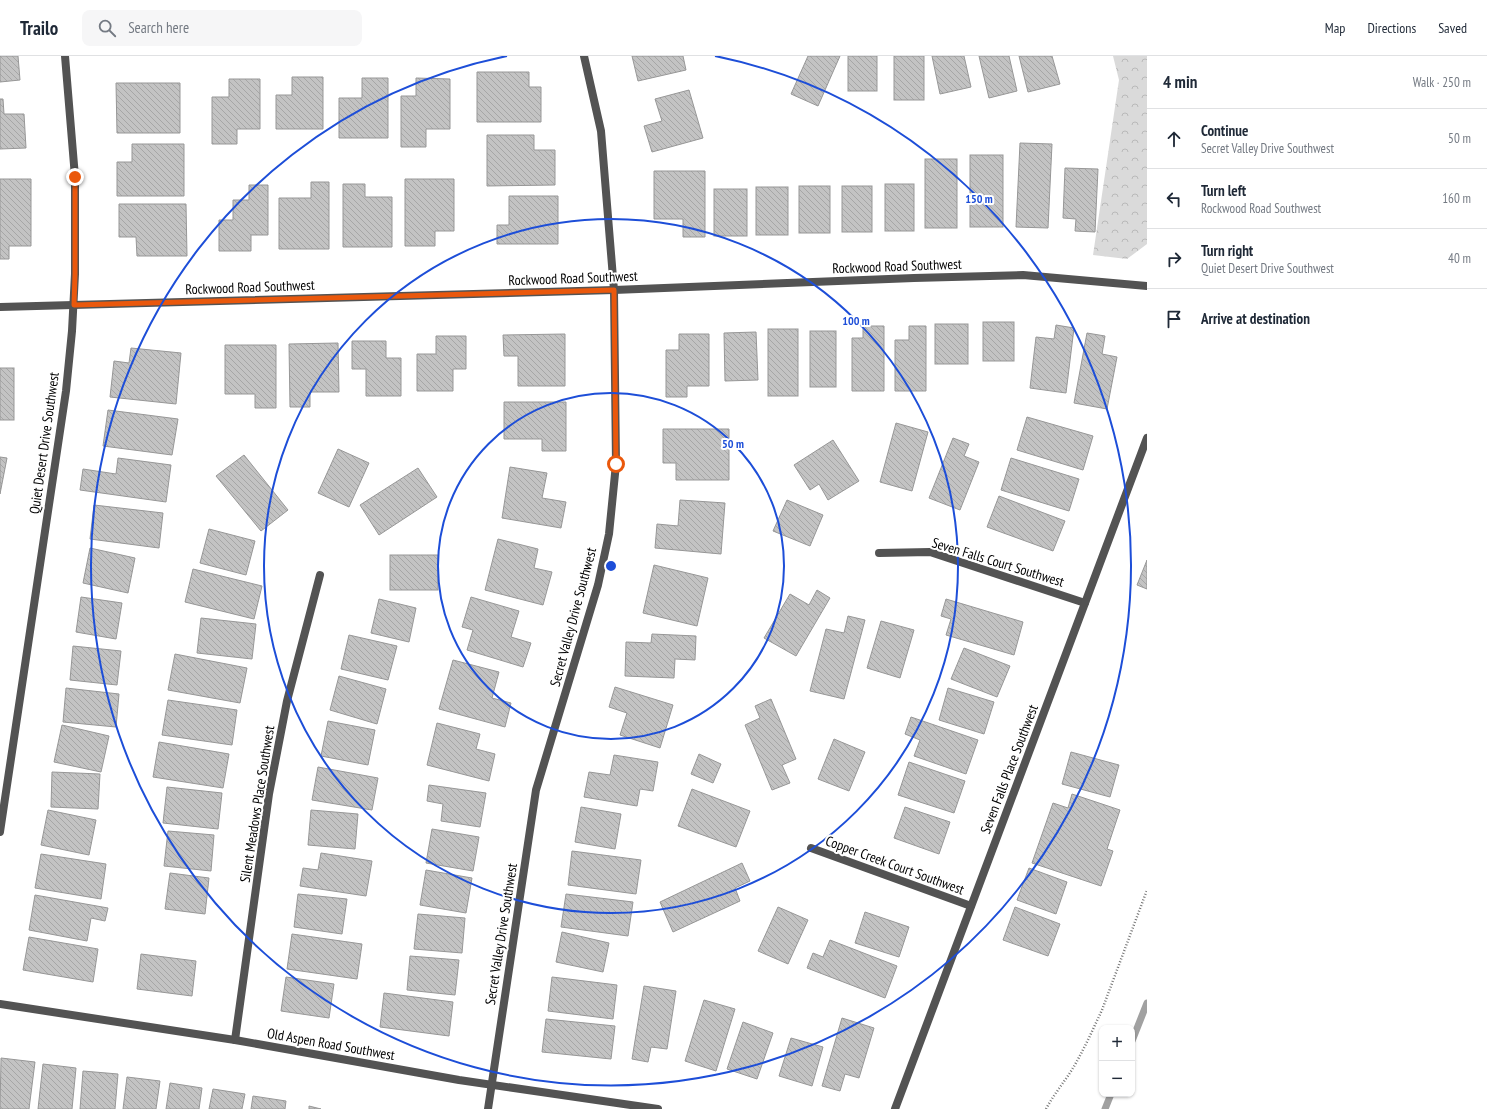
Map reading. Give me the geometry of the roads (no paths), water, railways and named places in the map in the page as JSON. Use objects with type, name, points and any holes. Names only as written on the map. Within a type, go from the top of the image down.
[{"type":"street","name":"Quiet Desert Drive Southwest","points":[[0,832],[65,399],[72,331],[75,274],[75,177],[65,56]]},
{"type":"street","name":"Secret Valley Drive Southwest","points":[[488,1109],[536,790],[598,585],[609,534],[616,464],[614,290],[601,131],[584,56]]},
{"type":"street","name":"Rockwood Road Southwest","points":[[0,307],[614,290],[1023,275],[1147,286]]},
{"type":"street","name":"Seven Falls Place Southwest","points":[[895,1109],[1147,438]]},
{"type":"street","name":"Seven Falls Court Southwest","points":[[879,553],[930,552],[1085,603]]},
{"type":"street","name":"Silent Meadows Place Southwest","points":[[235,1040],[269,794],[287,701],[320,575]]},
{"type":"street","name":"Copper Creek Court Southwest","points":[[811,848],[971,906]]},
{"type":"street","name":"Old Aspen Road Southwest","points":[[0,1004],[235,1040],[492,1085],[658,1109]]},
{"type":"waterway","points":[[1135,1033],[1147,1003]]},
{"type":"waterway","points":[[1105,1109],[1110,1097]]}]
